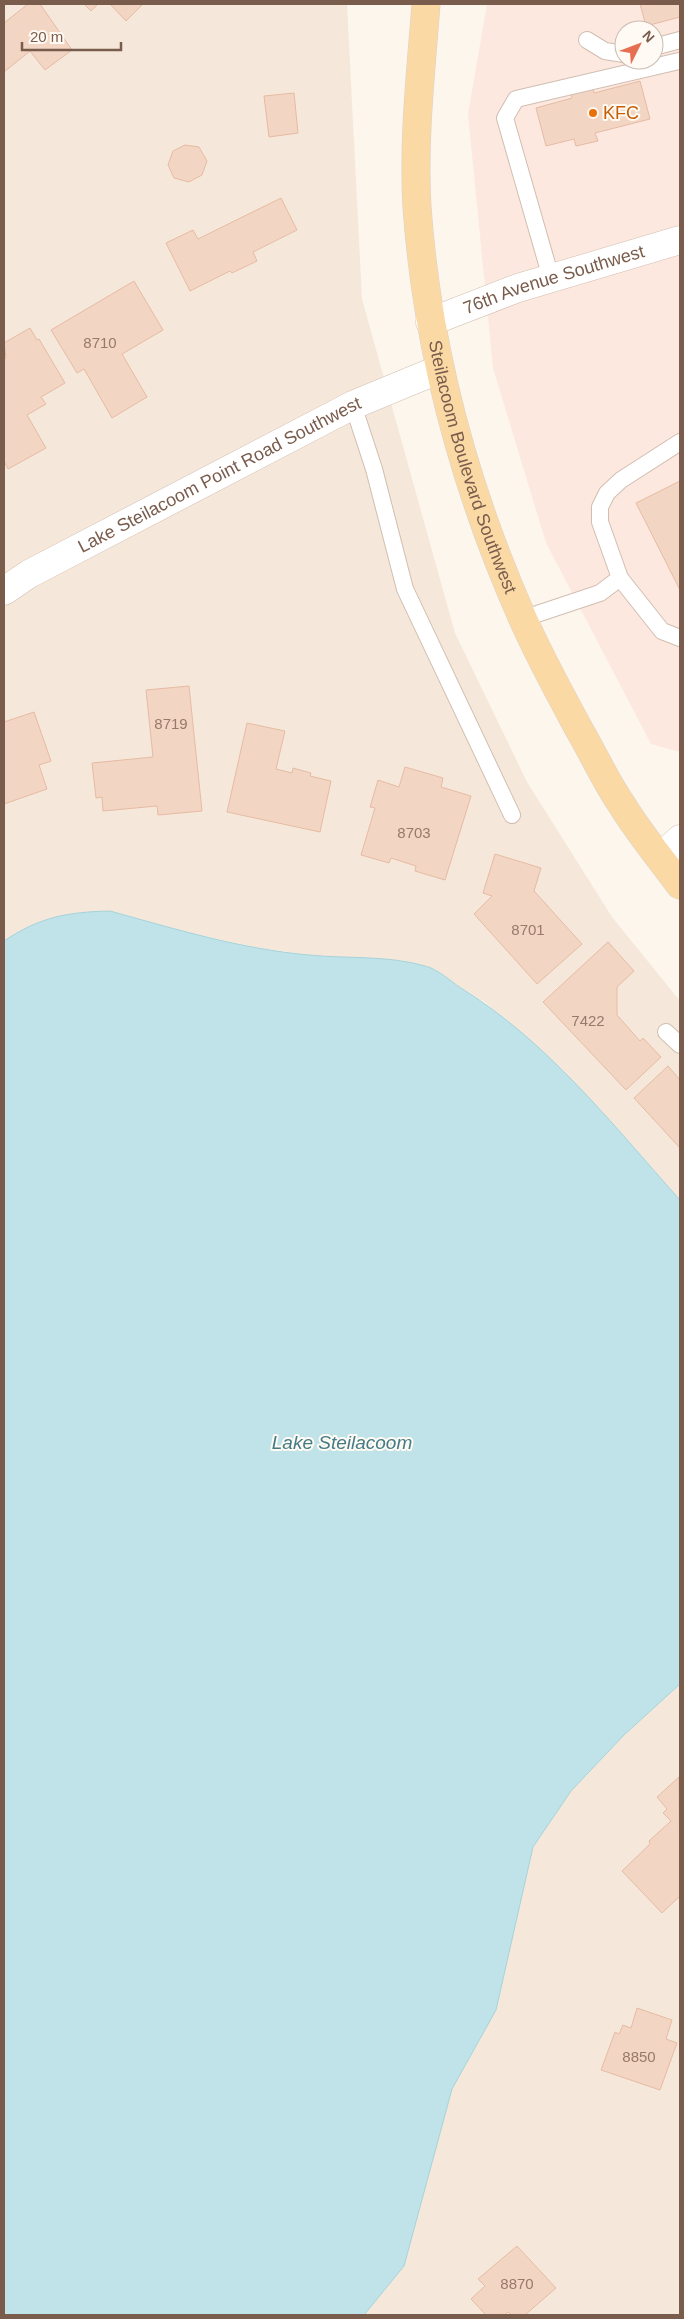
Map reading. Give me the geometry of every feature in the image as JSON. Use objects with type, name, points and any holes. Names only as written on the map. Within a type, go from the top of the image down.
[{"type":"main road","name":"Steilacoom Boulevard Southwest","points":[[426,4],[418,124],[417,205],[430,322],[440,369],[472,486],[496,555],[522,619],[569,710],[621,805],[680,886]]},
{"type":"street","name":"76th Avenue Southwest","points":[[430,322],[518,288],[680,240]]},
{"type":"street","name":"Lake Steilacoom Point Road Southwest","points":[[4,591],[29,574],[353,405],[440,369]]},
{"type":"street","points":[[660,858],[680,839]]},
{"type":"lane","points":[[587,40],[605,52],[614,53]]},
{"type":"lane","points":[[664,45],[680,40]]},
{"type":"lane","points":[[551,278],[506,118],[516,99],[679,61]]},
{"type":"lane","points":[[353,405],[374,470],[405,589],[512,815]]},
{"type":"lane","points":[[680,442],[621,480],[607,493],[600,507],[600,522],[620,578],[662,631],[680,638]]},
{"type":"lane","points":[[522,619],[600,593],[620,578]]},
{"type":"lane","points":[[666,1032],[680,1045]]},
{"type":"shaded area","points":[[4,4],[347,4],[362,299],[455,633],[527,782],[612,917],[680,1001],[680,1200],[560,1067],[486,1003],[427,966],[309,955],[260,948],[190,933],[4,941]]},
{"type":"shaded area","points":[[487,4],[680,4],[680,752],[651,744],[546,543],[493,368],[468,114]]},
{"type":"shaded area","points":[[680,1684],[680,2315],[364,2315],[404,2266],[452,2089],[496,2010],[533,1847],[571,1791],[624,1735]]},
{"type":"water","name":"Lake Steilacoom","points":[[110,911],[208,938],[258,948],[309,955],[396,960],[435,970],[493,1009],[551,1059],[604,1114],[680,1200],[680,1684],[624,1735],[571,1791],[533,1847],[496,2010],[452,2089],[404,2266],[364,2315],[4,2315],[4,941],[30,926],[54,917]]},
{"type":"building","points":[[28,4],[40,4],[72,50],[45,70],[30,51],[4,72],[4,23]]},
{"type":"building","points":[[84,4],[98,4],[91,11]]},
{"type":"building","points":[[110,4],[143,4],[126,21]]},
{"type":"building","points":[[640,4],[680,4],[680,17],[664,21],[644,20]]},
{"type":"building","name":"KFC","points":[[640,81],[650,119],[595,133],[598,141],[576,146],[574,139],[546,146],[536,108],[572,98],[571,94],[593,88],[594,93]]},
{"type":"building","points":[[294,93],[298,133],[269,137],[264,96]]},
{"type":"building","points":[[185,145],[199,147],[207,161],[202,175],[189,182],[174,178],[168,165],[173,151]]},
{"type":"building","points":[[281,198],[297,230],[253,252],[257,261],[232,273],[230,271],[190,291],[166,243],[193,230],[198,239]]},
{"type":"building","points":[[134,281],[163,330],[122,354],[147,397],[112,418],[84,369],[77,373],[51,330]]},
{"type":"building","points":[[30,328],[37,340],[39,339],[65,383],[41,397],[46,404],[27,415],[46,448],[8,469],[4,461],[4,360],[6,358],[4,343]]},
{"type":"building","points":[[680,481],[680,590],[636,503]]},
{"type":"building","points":[[189,686],[202,811],[158,815],[157,806],[103,811],[102,797],[96,798],[92,763],[153,757],[146,690]]},
{"type":"building","points":[[34,712],[51,761],[39,765],[47,789],[4,804],[4,722]]},
{"type":"building","points":[[247,723],[285,731],[276,769],[292,773],[293,768],[311,773],[310,776],[331,781],[320,832],[227,812]]},
{"type":"building","points":[[405,767],[443,778],[441,787],[471,796],[445,880],[415,871],[416,866],[391,858],[389,863],[361,855],[375,808],[370,807],[378,780],[399,787]]},
{"type":"building","points":[[495,854],[541,868],[534,891],[582,944],[537,984],[474,914],[492,896],[483,893]]},
{"type":"building","points":[[608,942],[634,971],[617,987],[617,1015],[640,1041],[643,1038],[661,1057],[626,1090],[543,1002]]},
{"type":"building","points":[[668,1066],[680,1080],[680,1148],[634,1098]]},
{"type":"building","points":[[679,1777],[680,1896],[662,1913],[622,1871],[650,1844],[649,1841],[671,1821],[663,1813],[667,1809],[657,1797]]},
{"type":"building","points":[[637,2008],[672,2020],[666,2039],[677,2043],[660,2090],[601,2070],[615,2032],[619,2034],[623,2025],[631,2028]]},
{"type":"building","points":[[517,2246],[556,2288],[525,2315],[512,2315],[508,2312],[505,2315],[486,2315],[471,2299],[485,2286],[478,2279]]},
{"type":"place","name":"KFC","points":[[593,113]]}]
